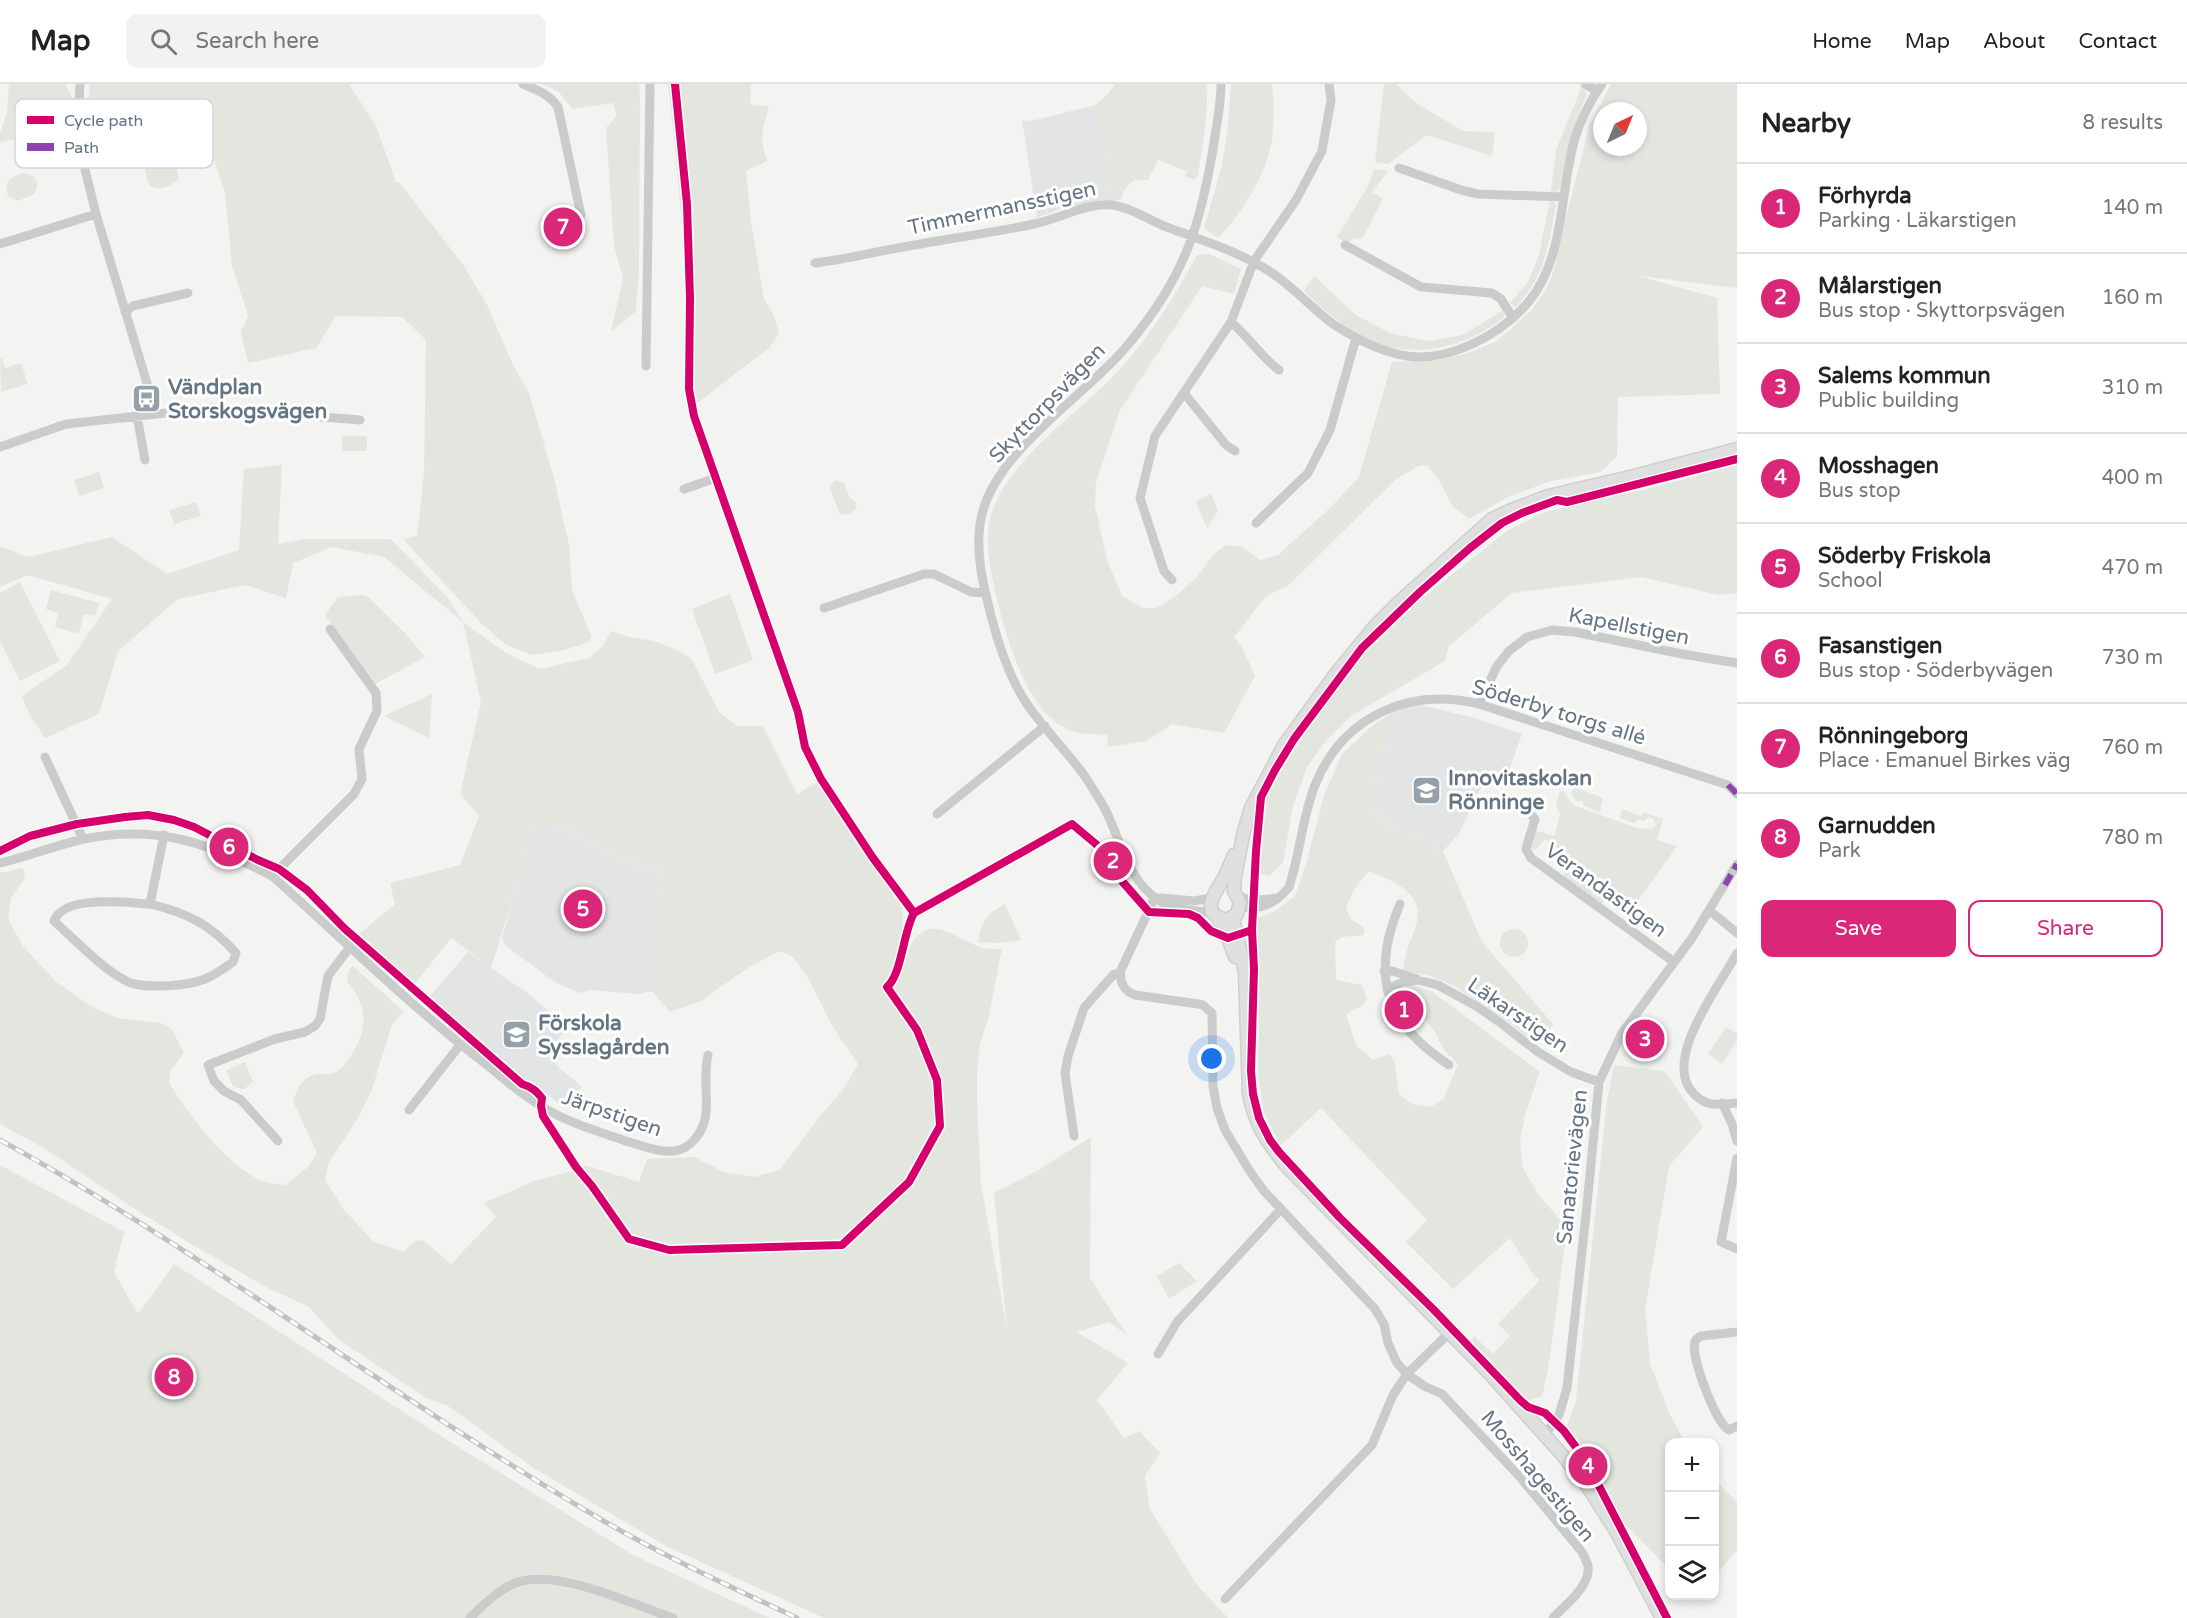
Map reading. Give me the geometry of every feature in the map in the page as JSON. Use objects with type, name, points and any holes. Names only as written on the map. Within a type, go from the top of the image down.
[{"type":"main road","points":[[1662,1618],[1616,1531],[1584,1481],[1545,1435],[1449,1333],[1288,1168],[1260,1131],[1249,1093],[1245,972],[1233,918],[1237,897],[1235,876],[1251,807],[1284,745],[1356,648],[1399,602],[1492,519],[1509,510],[1548,496],[1737,449]]},
{"type":"main road","points":[[1244,831],[1210,905],[1232,946],[1246,989]]},
{"type":"main road","points":[[1214,896],[1221,890],[1237,897]]},
{"type":"main road","points":[[1215,915],[1227,920],[1233,918]]},
{"type":"street","points":[[79,99],[80,84]]},
{"type":"street","points":[[523,84],[545,94],[558,107],[581,215]]},
{"type":"street","points":[[646,366],[651,84]]},
{"type":"street","name":"Skyttorpsvägen","points":[[1215,915],[1172,906],[1155,897],[1137,879],[1096,794],[1070,756],[1023,698],[1009,670],[985,593],[980,557],[981,522],[987,500],[1002,471],[1131,342],[1165,291],[1192,237],[1210,170],[1221,99],[1221,84]]},
{"type":"street","points":[[1172,580],[1164,571],[1140,498],[1155,436],[1231,322],[1254,261],[1296,200],[1322,151],[1331,100],[1329,84]]},
{"type":"street","points":[[1585,84],[1599,88]]},
{"type":"street","name":"Timmermansstigen","points":[[814,263],[1035,224],[1100,205],[1126,207],[1192,237],[1254,261],[1277,276],[1331,322],[1356,338],[1393,353],[1410,357],[1449,352],[1478,342],[1513,318],[1538,289],[1545,276],[1558,231],[1575,141],[1584,115],[1599,88]]},
{"type":"street","points":[[85,168],[96,214],[156,413]]},
{"type":"street","points":[[1399,168],[1478,194],[1564,197]]},
{"type":"street","points":[[0,244],[96,214]]},
{"type":"street","points":[[1345,244],[1421,287],[1492,293],[1501,299],[1513,318]]},
{"type":"street","points":[[125,312],[133,306],[188,293]]},
{"type":"street","points":[[1231,322],[1271,364],[1280,370]]},
{"type":"street","points":[[1256,523],[1308,473],[1330,430],[1356,338]]},
{"type":"street","points":[[1184,393],[1226,445],[1235,451]]},
{"type":"street","points":[[0,447],[66,424],[212,408],[360,420]]},
{"type":"street","points":[[137,416],[145,460]]},
{"type":"street","points":[[684,489],[716,478]]},
{"type":"street","points":[[824,608],[924,574],[934,574],[971,592],[985,593]]},
{"type":"street","points":[[272,876],[354,794],[362,779],[360,749],[377,711],[378,701],[376,693],[330,629]]},
{"type":"street","name":"Kapellstigen","points":[[1479,704],[1497,666],[1509,651],[1527,637],[1552,630],[1575,632],[1737,663]]},
{"type":"street","name":"Söderby torgs allé","points":[[1237,897],[1254,901],[1281,897],[1289,887],[1294,874],[1308,808],[1316,783],[1330,755],[1355,728],[1366,720],[1386,709],[1415,701],[1436,698],[1458,699],[1479,704],[1728,785],[1737,794]]},
{"type":"street","points":[[937,814],[1045,726]]},
{"type":"street","points":[[45,757],[83,839]]},
{"type":"street","name":"Verandastigen","points":[[1527,810],[1535,819],[1526,849],[1531,858],[1674,962]]},
{"type":"street","name":"Järpstigen","points":[[0,863],[83,839],[123,834],[164,835],[207,845],[272,876],[460,1045],[536,1102],[588,1128],[655,1150],[681,1149],[689,1146],[699,1135],[708,1115],[705,1072],[708,1055]]},
{"type":"street","points":[[150,904],[164,835]]},
{"type":"street","name":"Sanatorievägen","points":[[1545,1435],[1559,1415],[1567,1388],[1599,1082],[1622,1033],[1674,962],[1737,864]]},
{"type":"street","points":[[1074,1136],[1065,1073],[1068,1056],[1084,1008],[1113,974],[1120,974],[1155,897],[1194,901],[1214,896]]},
{"type":"street","points":[[88,903],[150,904],[174,910],[198,920],[219,934],[236,953],[233,962],[205,979],[188,983],[134,984],[99,961],[54,921],[56,915],[70,907],[88,903]]},
{"type":"street","points":[[1400,904],[1390,928],[1386,947],[1384,971],[1387,989],[1393,1006],[1407,1031],[1429,1052],[1449,1065]]},
{"type":"street","points":[[1709,910],[1737,933]]},
{"type":"street","points":[[278,1141],[241,1100],[224,1091],[214,1081],[208,1065],[275,1039],[305,1032],[315,1026],[320,1019],[328,976],[350,947]]},
{"type":"street","points":[[1737,953],[1688,1041],[1683,1068],[1684,1076],[1692,1092],[1708,1103],[1737,1103]]},
{"type":"street","name":"Läkarstigen","points":[[1384,971],[1392,971],[1438,985],[1498,1020],[1538,1052],[1571,1072],[1599,1082]]},
{"type":"street","name":"Mosshagestigen","points":[[1120,974],[1121,982],[1130,993],[1203,1005],[1212,1013],[1214,1086],[1220,1119],[1253,1176],[1375,1309],[1384,1324],[1394,1359],[1407,1374],[1424,1386],[1442,1394],[1519,1476],[1582,1552],[1588,1566],[1587,1577],[1582,1586],[1553,1618]]},
{"type":"street","points":[[1387,989],[1403,982],[1418,980]]},
{"type":"street","points":[[409,1110],[460,1045]]},
{"type":"street","points":[[1722,1103],[1737,1141]]},
{"type":"street","points":[[1737,1158],[1721,1242],[1737,1249]]},
{"type":"street","points":[[1158,1354],[1177,1322],[1281,1209]]},
{"type":"street","points":[[1737,1332],[1701,1336],[1694,1344],[1699,1373],[1716,1415],[1724,1428],[1729,1430],[1737,1426]]},
{"type":"street","points":[[1225,1599],[1372,1445],[1393,1395],[1407,1374],[1449,1333]]},
{"type":"street","points":[[470,1618],[500,1592],[515,1583],[541,1579],[557,1580],[593,1590],[673,1618]]},
{"type":"shaded area","points":[[9,84],[65,84],[72,97],[72,99],[15,99],[15,139],[0,142],[0,133],[7,112]]},
{"type":"shaded area","points":[[90,84],[349,84],[377,128],[396,183],[399,182],[464,266],[487,305],[513,365],[529,393],[554,478],[569,545],[572,590],[592,638],[584,644],[560,651],[532,655],[505,644],[481,623],[403,539],[417,536],[424,473],[426,340],[402,317],[336,316],[316,348],[248,363],[241,332],[248,316],[232,266],[225,192],[213,158],[213,99],[88,99]]},
{"type":"shaded area","points":[[542,84],[639,84],[639,267],[636,311],[611,332],[623,278],[614,246],[606,128],[617,115],[613,103],[572,109],[559,92]]},
{"type":"shaded area","points":[[668,84],[751,84],[750,105],[769,106],[763,133],[763,146],[767,161],[746,171],[751,221],[764,299],[774,316],[779,334],[769,348],[691,408],[687,366],[687,309],[683,242]]},
{"type":"shaded area","points":[[1115,84],[1207,84],[1205,129],[1195,180],[1185,176],[1187,171],[1158,160],[1148,180],[1134,180],[1124,190],[1122,199],[1112,202],[1095,105],[1108,94]]},
{"type":"shaded area","points":[[1231,84],[1272,84],[1273,130],[1268,157],[1257,182],[1235,219],[1218,238],[1204,228],[1222,165]]},
{"type":"shaded area","points":[[1384,84],[1396,84],[1416,103],[1463,131],[1495,132],[1492,156],[1427,135],[1388,164],[1375,162]]},
{"type":"shaded area","points":[[1611,84],[1737,84],[1737,288],[1639,276],[1717,298],[1720,394],[1618,397],[1617,456],[1601,472],[1551,481],[1508,497],[1469,519],[1453,507],[1439,480],[1427,465],[1419,466],[1396,479],[1289,585],[1265,597],[1234,637],[1243,649],[1255,676],[1224,733],[1172,724],[1146,741],[1108,747],[1107,735],[1071,731],[1047,715],[1033,696],[1022,675],[999,607],[991,571],[988,538],[989,525],[996,503],[1007,482],[1023,462],[1102,388],[1140,345],[1161,316],[1197,255],[1209,254],[1241,269],[1234,294],[1202,286],[1120,410],[1096,482],[1095,506],[1107,560],[1122,596],[1143,608],[1156,608],[1175,597],[1197,577],[1215,553],[1226,545],[1243,547],[1260,560],[1278,555],[1331,507],[1359,477],[1392,362],[1439,360],[1469,353],[1497,341],[1532,310],[1548,286],[1555,267],[1593,118],[1593,156],[1647,156],[1647,102],[1602,102]]},
{"type":"shaded area","points":[[1582,86],[1587,95],[1574,129],[1561,186],[1558,191],[1551,192],[1556,150]]},
{"type":"shaded area","points":[[1095,105],[1112,202],[1068,206],[1037,218],[1022,120],[1031,121]]},
{"type":"shaded area","points":[[145,168],[177,168],[179,178],[169,186],[155,188],[148,183]]},
{"type":"shaded area","points":[[1374,169],[1388,171],[1372,192],[1383,199],[1362,239],[1356,238],[1346,243],[1337,237],[1367,188]]},
{"type":"shaded area","points":[[24,173],[36,180],[37,186],[34,194],[18,201],[8,196],[6,187],[11,178]]},
{"type":"shaded area","points":[[1550,200],[1556,204],[1544,259],[1534,283],[1516,307],[1510,303],[1528,282],[1539,255]]},
{"type":"shaded area","points":[[1314,276],[1356,315],[1392,334],[1430,341],[1463,335],[1503,310],[1504,317],[1473,337],[1438,348],[1419,350],[1383,346],[1349,329],[1304,291]]},
{"type":"shaded area","points":[[2,358],[5,368],[21,363],[28,384],[1,392],[0,359]]},
{"type":"shaded area","points":[[342,436],[367,436],[367,451],[342,451]]},
{"type":"shaded area","points":[[282,465],[278,544],[305,539],[391,539],[447,597],[463,622],[384,557],[332,547],[293,563],[286,598],[245,585],[178,599],[118,651],[99,714],[45,738],[29,714],[22,696],[67,665],[112,599],[28,575],[0,587],[0,546],[28,557],[112,537],[167,574],[239,550],[244,469]]},
{"type":"shaded area","points":[[1737,465],[1737,593],[1718,595],[1642,577],[1512,593],[1449,646],[1445,661],[1351,716],[1325,742],[1307,767],[1293,806],[1283,863],[1269,876],[1259,873],[1266,799],[1281,771],[1306,731],[1365,652],[1430,592],[1507,531],[1540,514]]},
{"type":"shaded area","points":[[99,472],[104,488],[79,496],[74,480]]},
{"type":"shaded area","points":[[835,480],[844,483],[850,498],[855,501],[857,508],[849,514],[840,515],[830,487]]},
{"type":"shaded area","points":[[1211,494],[1218,511],[1207,528],[1196,503]]},
{"type":"shaded area","points":[[196,502],[201,516],[174,524],[169,510]]},
{"type":"shaded area","points":[[20,582],[60,661],[20,681],[0,641],[0,593]]},
{"type":"shaded area","points":[[51,590],[99,603],[95,616],[84,614],[79,634],[55,627],[58,613],[46,609]]},
{"type":"shaded area","points":[[730,594],[753,660],[715,674],[692,609]]},
{"type":"shaded area","points":[[367,596],[405,633],[425,657],[375,684],[325,615],[338,597]]},
{"type":"shaded area","points":[[463,622],[506,653],[540,669],[589,658],[603,646],[611,631],[654,641],[691,658],[719,712],[737,726],[763,726],[797,794],[818,782],[901,906],[903,923],[897,951],[906,956],[914,940],[923,931],[933,929],[943,930],[976,946],[988,949],[1002,948],[989,1016],[980,1043],[977,1105],[981,1184],[1007,1330],[994,1193],[1035,1172],[1091,1137],[1090,1278],[1127,1335],[1109,1322],[1077,1332],[1128,1363],[1097,1400],[1124,1438],[1139,1431],[1160,1453],[1145,1476],[1150,1509],[1197,1585],[1228,1618],[824,1618],[666,1546],[535,1469],[448,1406],[426,1398],[338,1339],[309,1307],[268,1288],[191,1244],[44,1148],[0,1124],[0,873],[23,868],[25,878],[11,898],[8,919],[23,946],[56,982],[92,1007],[117,1018],[160,1023],[172,1029],[184,1053],[171,1070],[169,1083],[187,1110],[222,1152],[235,1164],[262,1181],[285,1185],[307,1168],[317,1153],[293,1101],[305,1079],[314,1075],[332,1074],[341,1069],[356,1047],[364,1019],[359,1000],[347,982],[349,970],[353,966],[403,1011],[392,1025],[371,1092],[358,1118],[329,1162],[325,1180],[345,1211],[373,1241],[403,1252],[415,1241],[423,1240],[451,1264],[496,1217],[484,1203],[534,1181],[570,1172],[585,1165],[639,1182],[647,1159],[694,1157],[724,1172],[754,1177],[780,1170],[819,1117],[843,1090],[858,1064],[833,1027],[807,976],[793,957],[780,951],[749,967],[701,1001],[670,1012],[652,991],[652,952],[659,872],[609,854],[566,828],[541,821],[530,834],[491,968],[451,938],[415,984],[359,934],[395,904],[390,883],[460,865],[479,816],[460,794],[481,702]]},
{"type":"shaded area","points":[[432,694],[429,738],[384,716]]},
{"type":"shaded area","name":"Innovitaskolan Rönninge","points":[[1416,704],[1471,717],[1522,734],[1508,774],[1489,771],[1459,834],[1443,851],[1399,832],[1369,806],[1394,711]]},
{"type":"shaded area","points":[[1394,711],[1369,806],[1399,832],[1443,851],[1482,942],[1553,1024],[1545,1038],[1537,1045],[1509,1022],[1451,984],[1427,975],[1403,971],[1406,953],[1416,925],[1418,914],[1416,904],[1412,896],[1397,884],[1369,871],[1353,891],[1346,908],[1351,919],[1364,928],[1364,935],[1341,937],[1335,942],[1336,980],[1362,985],[1367,999],[1363,1005],[1346,1014],[1356,1045],[1373,1060],[1389,1054],[1395,1063],[1399,1094],[1413,1104],[1431,1107],[1444,1098],[1458,1064],[1444,1050],[1435,1032],[1403,991],[1409,984],[1431,991],[1540,1072],[1525,1115],[1520,1140],[1523,1168],[1538,1194],[1567,1228],[1548,1370],[1542,1396],[1528,1401],[1516,1396],[1469,1344],[1474,1336],[1493,1354],[1510,1336],[1498,1324],[1540,1280],[1533,1274],[1510,1238],[1453,1289],[1406,1242],[1427,1220],[1321,1108],[1280,1146],[1264,1112],[1258,1075],[1259,1025],[1255,924],[1258,918],[1277,910],[1295,896],[1324,795],[1342,754],[1371,727]]},
{"type":"shaded area","points":[[1574,787],[1603,798],[1600,812],[1584,806],[1582,801],[1577,802],[1571,794]]},
{"type":"shaded area","points":[[1560,791],[1564,792],[1573,805],[1637,828],[1653,829],[1656,824],[1648,817],[1644,821],[1639,819],[1634,823],[1620,818],[1622,809],[1641,816],[1643,812],[1663,819],[1657,840],[1677,846],[1636,904],[1612,888],[1599,907],[1560,880],[1565,874],[1556,861],[1562,852],[1545,839],[1536,850],[1522,845],[1528,826],[1532,830],[1555,836],[1560,813],[1556,806]]},
{"type":"shaded area","points":[[541,820],[566,828],[609,854],[659,872],[652,991],[638,994],[591,990],[579,993],[556,983],[505,945],[502,939],[530,834]]},
{"type":"shaded area","points":[[1005,904],[1021,940],[998,943],[978,942],[986,919]]},
{"type":"shaded area","points":[[1514,929],[1524,933],[1528,943],[1524,953],[1514,957],[1504,953],[1500,943],[1504,933]]},
{"type":"shaded area","name":"Förskola Sysslagården","points":[[468,952],[529,994],[567,1027],[555,1044],[559,1060],[555,1064],[582,1087],[564,1108],[537,1086],[519,1077],[430,996]]},
{"type":"shaded area","points":[[1726,1027],[1737,1034],[1737,1040],[1722,1064],[1708,1054]]},
{"type":"shaded area","points":[[245,1062],[253,1082],[244,1089],[233,1087],[226,1070]]},
{"type":"shaded area","points":[[1614,1065],[1665,1071],[1703,1127],[1669,1166],[1645,1309],[1650,1364],[1671,1417],[1683,1438],[1665,1438],[1665,1565],[1621,1520],[1593,1463],[1567,1426],[1576,1401],[1607,1100]]},
{"type":"shaded area","points":[[0,1165],[124,1232],[114,1272],[138,1314],[174,1264],[444,1438],[633,1555],[770,1618],[0,1618]]},
{"type":"shaded area","points":[[1179,1263],[1197,1281],[1169,1299],[1157,1276]]},
{"type":"shaded area","points":[[1719,1484],[1737,1502],[1737,1550],[1719,1571]]},
{"type":"railway","points":[[0,1140],[152,1230],[447,1424],[597,1517],[670,1557],[797,1618]]},
{"type":"marked path","points":[[1728,785],[1737,794]]},
{"type":"marked path","points":[[1725,885],[1737,864]]},
{"type":"cycle path","points":[[675,84],[687,204],[690,298],[689,389],[694,416],[798,712],[805,747],[821,779],[873,858],[914,913]]},
{"type":"cycle path","points":[[1667,1618],[1598,1484],[1581,1454],[1564,1431],[1545,1413],[1528,1407],[1521,1401],[1433,1309],[1340,1218],[1270,1140],[1259,1118],[1253,1094],[1251,1071],[1254,969],[1252,930],[1256,851],[1261,797],[1294,739],[1362,648],[1470,548],[1502,523],[1557,500],[1567,502],[1737,459]]},
{"type":"cycle path","points":[[0,851],[30,836],[77,824],[148,815],[194,827],[279,869],[307,890],[345,929],[522,1084],[538,1093],[542,1098],[543,1116],[576,1167],[629,1239],[669,1250],[842,1245],[909,1182],[940,1126],[937,1080],[917,1030],[887,987],[896,973],[910,921],[914,913],[1072,824],[1103,850],[1121,880],[1149,912],[1189,914],[1198,918],[1211,931],[1228,938],[1252,930]]},
{"type":"place","name":"Rönningeborg","points":[[563,227]]},
{"type":"place","name":"Vändplan Storskogsvägen","points":[[147,399]]},
{"type":"place","name":"Innovitaskolan Rönninge","points":[[1427,790]]},
{"type":"place","name":"Fasanstigen","points":[[229,847]]},
{"type":"place","name":"Målarstigen","points":[[1113,861]]},
{"type":"place","name":"Söderby Friskola","points":[[583,909]]},
{"type":"place","name":"Förhyrda","points":[[1404,1010]]},
{"type":"place","name":"Förskola Sysslagården","points":[[517,1035]]},
{"type":"place","name":"Salems kommun","points":[[1645,1039]]},
{"type":"place","name":"Garnudden","points":[[174,1377]]},
{"type":"place","name":"Mosshagen","points":[[1588,1466]]}]
